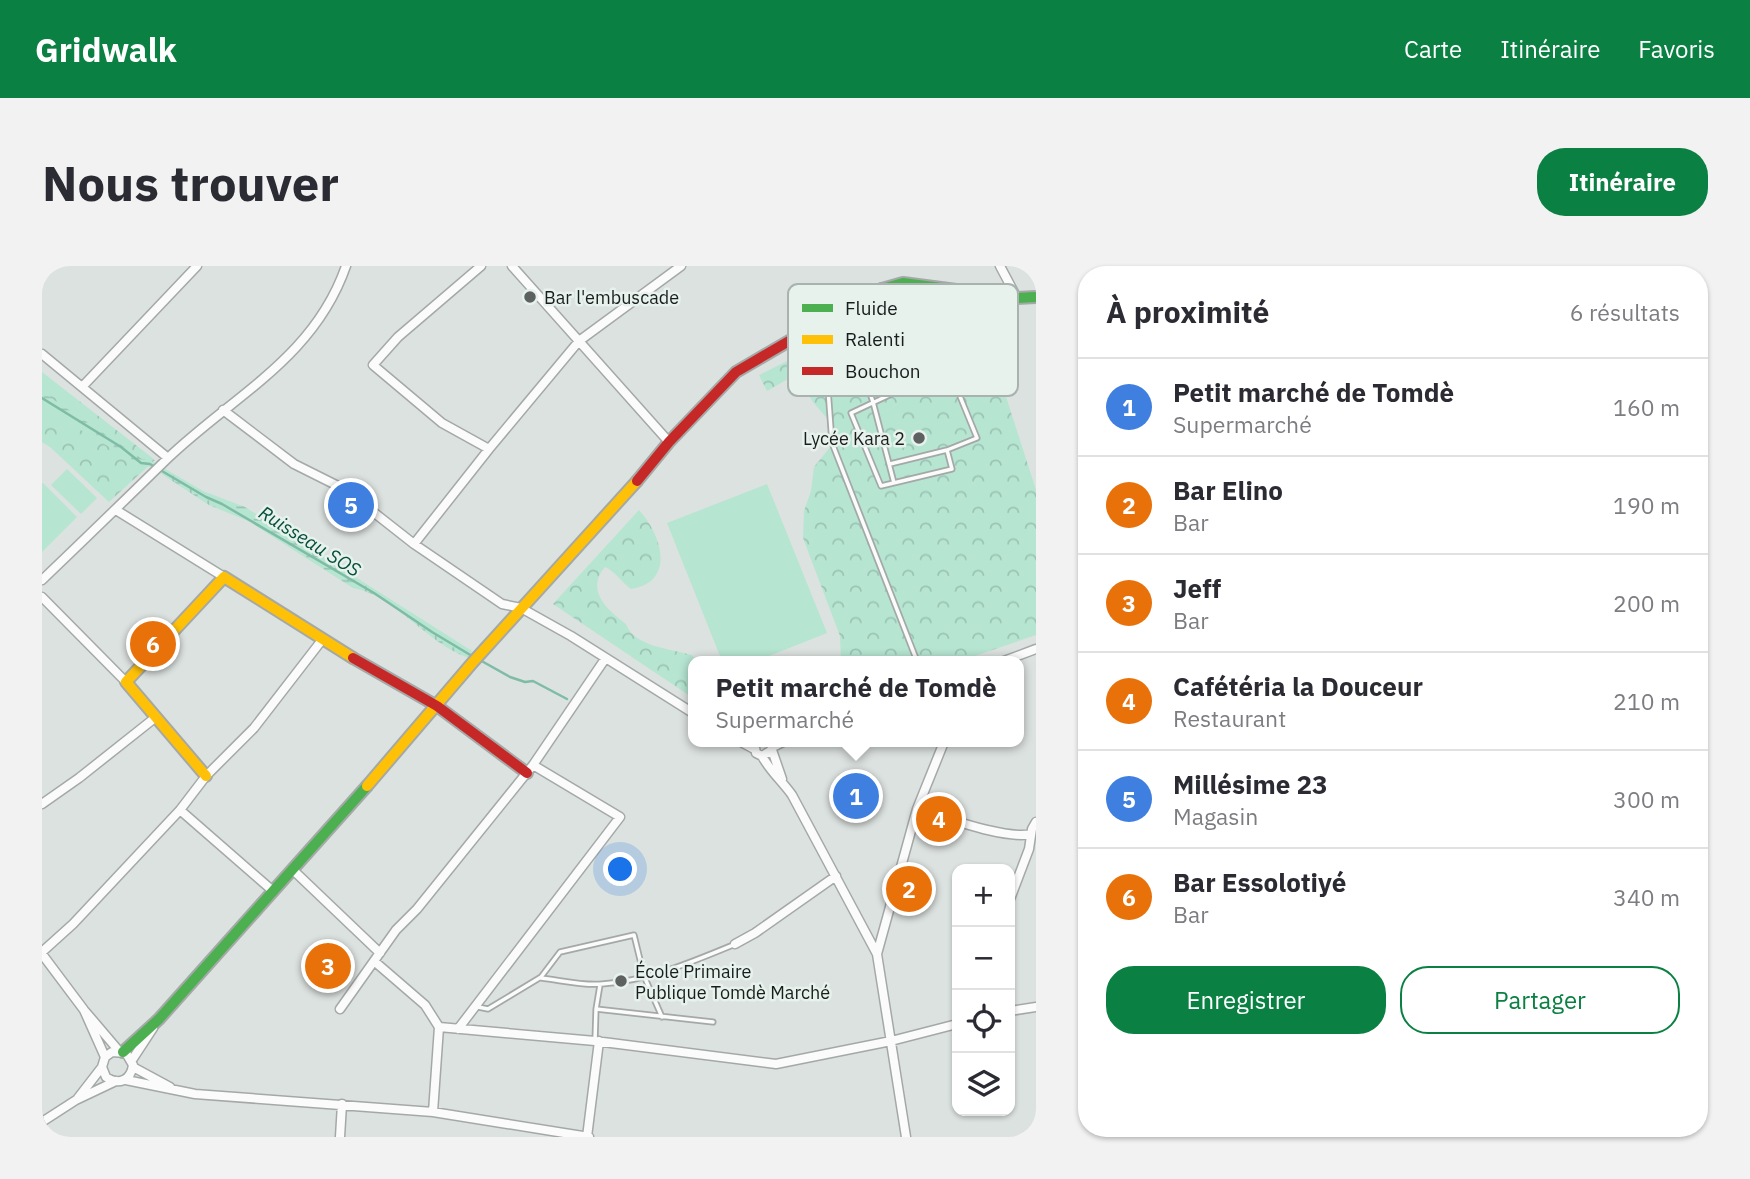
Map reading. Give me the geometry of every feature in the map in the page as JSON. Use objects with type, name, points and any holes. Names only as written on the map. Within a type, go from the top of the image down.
[{"type":"street","points":[[82,387],[197,266]]},
{"type":"street","points":[[42,580],[168,458],[223,410],[271,374],[324,314],[338,290],[346,266]]},
{"type":"street","points":[[481,266],[398,337],[373,365],[442,423],[489,449]]},
{"type":"street","points":[[512,266],[669,442]]},
{"type":"street","points":[[414,544],[579,341],[681,266]]},
{"type":"street","points":[[1000,266],[1009,284]]},
{"type":"street","points":[[1018,299],[1036,297]]},
{"type":"street","points":[[76,1100],[102,1067],[105,1057],[112,1052],[121,1051],[159,1019],[325,836],[473,662],[669,442],[736,372],[788,342]]},
{"type":"street","points":[[42,354],[168,458]]},
{"type":"street","points":[[223,410],[294,464],[344,489],[414,544],[502,604],[521,608],[571,636],[688,710]]},
{"type":"street","points":[[116,510],[322,640],[437,706],[530,769],[620,817],[458,1030]]},
{"type":"street","points":[[126,682],[224,577]]},
{"type":"street","points":[[42,597],[126,682],[206,776]]},
{"type":"street","points":[[179,1092],[132,1064],[83,1010],[42,953],[73,924],[180,810],[206,776],[254,728],[322,640]]},
{"type":"street","points":[[1017,656],[1036,649]]},
{"type":"street","points":[[340,1009],[380,953],[530,769],[605,659]]},
{"type":"street","points":[[42,804],[156,717]]},
{"type":"street","points":[[755,747],[769,769],[783,781]]},
{"type":"street","points":[[762,756],[771,747]]},
{"type":"street","points":[[772,747],[783,781],[877,954],[906,1137]]},
{"type":"street","points":[[877,954],[917,809],[942,747]]},
{"type":"street","points":[[917,809],[988,829],[1022,836],[1031,834]]},
{"type":"street","points":[[180,810],[273,891]]},
{"type":"street","points":[[1015,886],[1036,822]]},
{"type":"street","points":[[293,870],[380,953]]},
{"type":"street","points":[[735,944],[836,876]]},
{"type":"street","points":[[374,961],[425,1005],[439,1027],[433,1112]]},
{"type":"street","points":[[1015,1010],[1036,1007]]},
{"type":"street","points":[[83,1010],[105,1057]]},
{"type":"street","points":[[126,1080],[132,1064],[159,1019]]},
{"type":"street","points":[[439,1027],[597,1041],[776,1064],[891,1041],[952,1025]]},
{"type":"street","points":[[42,1122],[76,1100],[126,1080],[179,1092],[433,1112],[588,1137],[597,1041]]},
{"type":"street","points":[[102,1067],[106,1077],[116,1082]]},
{"type":"street","points":[[340,1137],[342,1104]]},
{"type":"lane","points":[[829,396],[832,443],[915,656]]},
{"type":"lane","points":[[871,396],[894,483]]},
{"type":"lane","points":[[890,396],[851,412],[881,486],[952,469],[947,450]]},
{"type":"lane","points":[[890,464],[947,450],[977,438],[960,396]]},
{"type":"lane","points":[[476,1006],[488,1009],[541,977],[560,951],[634,935],[644,976],[662,1017]]},
{"type":"lane","points":[[541,977],[600,985],[644,976],[698,960],[735,944]]},
{"type":"lane","points":[[597,1041],[596,1009],[600,985]]},
{"type":"lane","points":[[596,1009],[713,1022]]},
{"type":"green space","points":[[788,361],[788,379],[767,391],[759,375]]},
{"type":"green space","points":[[42,372],[155,460],[109,502],[42,442]]},
{"type":"green space","points":[[42,392],[142,459],[148,459],[203,491],[245,507],[472,651],[469,658],[439,642],[383,600],[353,588],[248,521],[209,505],[151,467],[136,463],[44,408]]},
{"type":"green space","points":[[809,396],[1006,396],[1036,490],[1036,635],[975,656],[841,656],[840,636],[803,538],[804,511],[811,491],[814,467],[831,446],[831,423]]},
{"type":"green space","points":[[67,469],[97,498],[81,514],[51,485]]},
{"type":"green space","points":[[42,484],[77,517],[42,552]]},
{"type":"green space","points":[[767,484],[827,633],[769,656],[720,656],[667,523]]},
{"type":"green space","points":[[639,510],[654,532],[660,556],[659,568],[645,585],[631,589],[605,567],[599,575],[598,591],[606,606],[637,638],[654,646],[692,655],[688,656],[688,695],[553,604]]},
{"type":"waterway","name":"Ruisseau SOS","points":[[42,398],[121,447],[141,463],[150,464],[222,504],[374,593],[472,656]]},
{"type":"waterway","name":"Ruisseau SOS","points":[[478,659],[510,677],[525,682],[533,681],[567,699]]},
{"type":"traffic: fast","points":[[900,284],[911,284]]},
{"type":"traffic: fast","points":[[1018,298],[1036,297]]},
{"type":"traffic: fast","points":[[123,1052],[159,1019],[367,786]]},
{"type":"traffic: slow","points":[[367,786],[473,662],[637,481]]},
{"type":"traffic: slow","points":[[206,776],[126,682],[224,577],[353,658]]},
{"type":"traffic: jam","points":[[637,481],[669,442],[736,372],[788,342]]},
{"type":"traffic: jam","points":[[353,658],[437,706],[527,773]]},
{"type":"place","name":"Bar l'embuscade","points":[[530,297]]},
{"type":"place","name":"Lycée Kara 2","points":[[919,438]]},
{"type":"place","name":"Millésime 23","points":[[351,505]]},
{"type":"place","name":"Bar Essolotiyé","points":[[153,644]]},
{"type":"place","name":"Petit marché de Tomdè","points":[[856,796]]},
{"type":"place","name":"Cafétéria la Douceur","points":[[939,819]]},
{"type":"place","name":"Bar Elino","points":[[909,889]]},
{"type":"place","name":"Jeff","points":[[328,966]]},
{"type":"place","name":"École Primaire Publique Tomdè Marché","points":[[621,981]]}]
